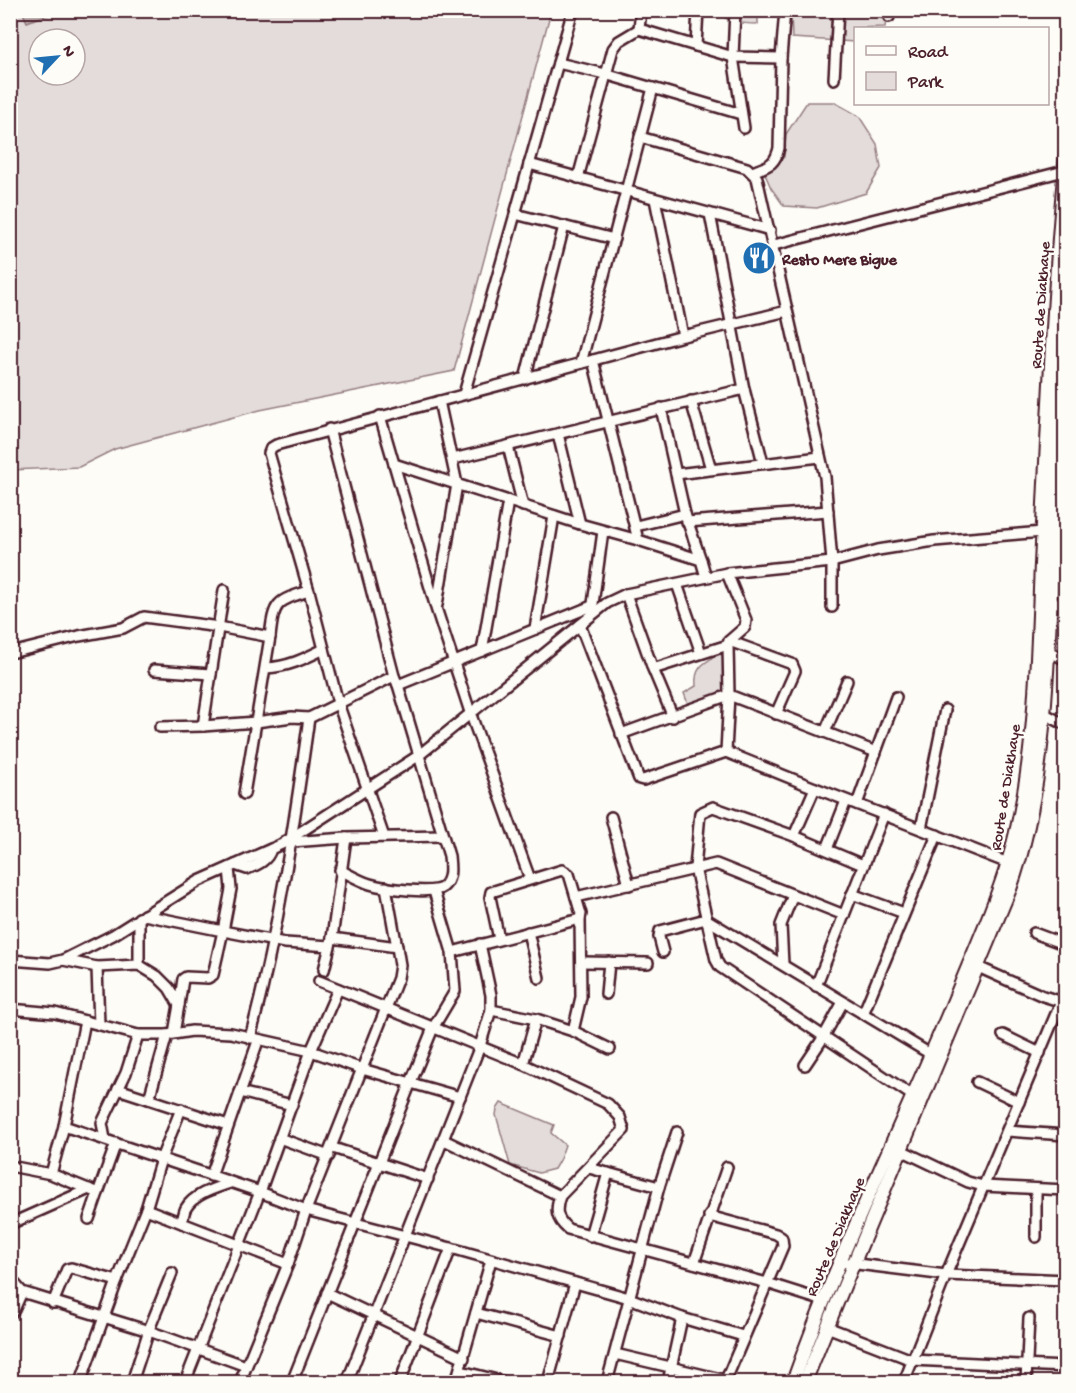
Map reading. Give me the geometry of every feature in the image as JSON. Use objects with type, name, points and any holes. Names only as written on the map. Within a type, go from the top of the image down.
[{"type":"main road","name":"Route de Diakhaye","points":[[793,1383],[824,1301],[847,1263],[901,1150],[1010,889],[1025,844],[1032,807],[1039,711],[1043,532],[1065,155]]},
{"type":"main road","name":"Route de Diakhaye","points":[[805,1383],[827,1327],[847,1263],[1008,863],[1039,711],[1048,651],[1050,601],[1060,508],[1065,310]]},
{"type":"street","points":[[464,394],[573,10]]},
{"type":"street","points":[[639,29],[641,10]]},
{"type":"street","points":[[696,46],[698,10]]},
{"type":"street","points":[[735,10],[733,57],[744,128]]},
{"type":"street","points":[[753,172],[769,166],[776,159],[779,148],[781,58],[785,10]]},
{"type":"street","points":[[834,79],[838,10]]},
{"type":"street","points":[[578,178],[613,49],[619,41],[639,29],[733,57],[781,58]]},
{"type":"street","points":[[558,63],[605,74],[741,114]]},
{"type":"street","points":[[582,363],[625,191],[654,88]]},
{"type":"street","points":[[640,137],[747,168],[757,178],[825,477],[832,562],[832,607]]},
{"type":"street","points":[[529,164],[770,230]]},
{"type":"street","points":[[774,245],[1064,171]]},
{"type":"street","points":[[656,199],[683,336]]},
{"type":"street","points":[[515,214],[614,239]]},
{"type":"street","points":[[710,214],[744,389],[763,462]]},
{"type":"street","points":[[525,379],[564,226]]},
{"type":"street","points":[[384,837],[338,703],[309,591],[269,453],[271,448],[329,429],[787,311]]},
{"type":"street","points":[[593,360],[639,540]]},
{"type":"street","points":[[453,459],[744,389]]},
{"type":"street","points":[[436,608],[457,484],[439,401]]},
{"type":"street","points":[[692,401],[711,469]]},
{"type":"street","points":[[661,408],[686,518],[706,577]]},
{"type":"street","points":[[380,416],[436,608],[471,715],[530,879]]},
{"type":"street","points":[[329,429],[396,681],[449,856],[451,872],[448,881],[442,888],[435,891],[369,884],[340,870]]},
{"type":"street","points":[[558,434],[580,524]]},
{"type":"street","points":[[508,446],[523,506]]},
{"type":"street","points":[[676,474],[820,456]]},
{"type":"street","points":[[394,464],[554,516],[701,560]]},
{"type":"street","points":[[482,651],[508,501]]},
{"type":"street","points":[[636,526],[686,518],[828,511]]},
{"type":"street","points":[[535,629],[554,516]]},
{"type":"street","points":[[10,960],[50,963],[63,960],[113,935],[199,881],[232,866],[243,869],[264,861],[272,849],[292,840],[368,787],[418,756],[580,625],[592,610],[603,531]]},
{"type":"street","points":[[160,727],[256,722],[292,717],[309,718],[366,691],[454,663],[535,629],[592,610],[626,594],[727,573],[832,562],[878,550],[934,541],[1043,532]]},
{"type":"street","points":[[653,669],[728,643],[745,627],[746,620],[727,573]]},
{"type":"street","points":[[677,584],[701,653]]},
{"type":"street","points":[[203,726],[224,590]]},
{"type":"street","points":[[244,794],[273,615],[284,599],[309,591]]},
{"type":"street","points":[[626,594],[673,717]]},
{"type":"street","points":[[1050,601],[1065,605]]},
{"type":"street","points":[[15,652],[123,627],[144,617],[219,627],[270,637]]},
{"type":"street","points":[[580,625],[637,775],[643,780],[726,752],[1008,863]]},
{"type":"street","points":[[726,752],[729,695],[728,643]]},
{"type":"street","points":[[728,643],[792,664],[795,667],[776,714]]},
{"type":"street","points":[[266,668],[296,663],[324,649]]},
{"type":"street","points":[[1048,651],[1065,660]]},
{"type":"street","points":[[154,670],[211,674]]},
{"type":"street","points":[[825,732],[847,681]]},
{"type":"street","points":[[621,734],[729,695],[876,753]]},
{"type":"street","points":[[857,804],[896,697]]},
{"type":"street","points":[[921,829],[945,710]]},
{"type":"street","points":[[1039,711],[1065,725]]},
{"type":"street","points":[[211,1176],[240,1092],[254,1039],[292,840],[309,718]]},
{"type":"street","points":[[794,836],[815,788]]},
{"type":"street","points":[[827,849],[846,801]]},
{"type":"street","points":[[863,865],[794,836],[713,807],[700,813],[695,868],[716,960],[720,967],[913,1096]]},
{"type":"street","points":[[816,986],[884,814]]},
{"type":"street","points":[[610,817],[629,885]]},
{"type":"street","points":[[862,1014],[937,835]]},
{"type":"street","points":[[292,840],[442,836]]},
{"type":"street","points":[[324,970],[331,942],[346,838]]},
{"type":"street","points":[[576,897],[716,864],[844,915]]},
{"type":"street","points":[[149,1099],[170,1034],[183,979],[186,977],[208,978],[213,975],[231,889],[232,866]]},
{"type":"street","points":[[499,939],[490,897],[491,892],[562,870],[569,874],[581,914],[580,997],[573,1031]]},
{"type":"street","points":[[240,1383],[398,978],[400,965],[386,887]]},
{"type":"street","points":[[292,1383],[411,1083],[434,1028],[455,991],[452,952],[435,891]]},
{"type":"street","points":[[852,894],[904,913]]},
{"type":"street","points":[[783,964],[781,925],[793,895]]},
{"type":"street","points":[[142,916],[274,940],[397,947]]},
{"type":"street","points":[[139,965],[142,916]]},
{"type":"street","points":[[452,952],[580,918]]},
{"type":"street","points":[[663,952],[659,937],[660,931],[706,919],[932,1055]]},
{"type":"street","points":[[528,932],[539,978]]},
{"type":"street","points":[[1035,933],[1065,945]]},
{"type":"street","points":[[347,1383],[480,1046],[490,1010],[489,979],[480,944]]},
{"type":"street","points":[[63,960],[97,967],[139,965],[157,976],[169,988],[178,1005]]},
{"type":"street","points":[[582,962],[648,963]]},
{"type":"street","points":[[606,994],[609,962]]},
{"type":"street","points":[[97,967],[99,1025]]},
{"type":"street","points":[[978,967],[1043,996],[1064,1001]]},
{"type":"street","points":[[319,981],[523,1064],[608,1104],[620,1117],[624,1130],[560,1196],[556,1207],[559,1221],[568,1229],[767,1283],[824,1301]]},
{"type":"street","points":[[185,1383],[197,1347],[260,1192],[311,1051],[338,988]]},
{"type":"street","points":[[904,1383],[983,1186],[1064,1001],[1065,990]]},
{"type":"street","points":[[805,1065],[824,1038],[843,1002]]},
{"type":"street","points":[[10,1009],[55,1013],[138,1035],[170,1034],[192,1030],[231,1034],[311,1051],[362,1069],[460,1098]]},
{"type":"street","points":[[490,1010],[536,1019],[573,1031],[610,1049]]},
{"type":"street","points":[[523,1064],[536,1019]]},
{"type":"street","points":[[51,1174],[64,1126],[85,1021]]},
{"type":"street","points":[[105,1139],[102,1123],[126,1072],[138,1035]]},
{"type":"street","points":[[1003,1035],[1040,1053]]},
{"type":"street","points":[[977,1082],[1019,1102]]},
{"type":"street","points":[[118,1089],[228,1125]]},
{"type":"street","points":[[240,1092],[292,1105]]},
{"type":"street","points":[[81,1381],[181,1109]]},
{"type":"street","points":[[64,1126],[260,1192],[306,1210],[629,1298],[682,1318],[743,1336]]},
{"type":"street","points":[[1008,1131],[1065,1135]]},
{"type":"street","points":[[607,1383],[659,1187],[676,1132]]},
{"type":"street","points":[[279,1138],[378,1163],[429,1179]]},
{"type":"street","points":[[444,1140],[560,1196]]},
{"type":"street","points":[[89,1219],[94,1191],[116,1143]]},
{"type":"street","points":[[901,1150],[968,1182],[983,1186],[1065,1190]]},
{"type":"street","points":[[10,1166],[51,1174],[94,1191]]},
{"type":"street","points":[[694,1263],[727,1167]]},
{"type":"street","points":[[589,1168],[659,1187]]},
{"type":"street","points":[[590,1236],[608,1173]]},
{"type":"street","points":[[182,1222],[186,1208],[193,1200],[230,1183]]},
{"type":"street","points":[[1035,1237],[1036,1189]]},
{"type":"street","points":[[10,1224],[94,1191]]},
{"type":"street","points":[[146,1209],[288,1264]]},
{"type":"street","points":[[615,1354],[725,1382],[783,1246],[782,1238],[776,1234],[709,1216]]},
{"type":"street","points":[[403,1382],[451,1248]]},
{"type":"street","points":[[456,1383],[491,1260]]},
{"type":"street","points":[[847,1263],[946,1275],[1065,1280]]},
{"type":"street","points":[[53,1303],[67,1269],[71,1268],[117,1281]]},
{"type":"street","points":[[132,1383],[172,1273]]},
{"type":"street","points":[[10,1278],[22,1293],[149,1331],[246,1366]]},
{"type":"street","points":[[548,1383],[575,1283]]},
{"type":"street","points":[[10,1314],[22,1293]]},
{"type":"street","points":[[327,1293],[464,1358]]},
{"type":"street","points":[[476,1314],[561,1336]]},
{"type":"street","points":[[668,1383],[682,1318]]},
{"type":"street","points":[[1026,1383],[1029,1318]]},
{"type":"street","points":[[827,1327],[912,1359],[1065,1367]]},
{"type":"street","points":[[461,1371],[505,1383]]},
{"type":"green space","points":[[717,10],[887,11],[885,27],[854,27],[854,42],[792,38],[791,12],[762,11],[758,24],[729,20]]},
{"type":"green space","points":[[10,11],[551,11],[454,371],[260,410],[115,449],[79,467],[11,470]]},
{"type":"green space","points":[[807,102],[834,102],[859,116],[877,144],[881,168],[866,193],[817,208],[784,206],[771,188],[765,174],[784,157],[786,134]]},
{"type":"green space","points":[[719,654],[731,658],[730,686],[722,690],[711,708],[696,713],[689,707],[684,693],[696,686],[698,670],[701,666]]},
{"type":"green space","points":[[501,1103],[554,1125],[551,1133],[565,1145],[554,1169],[539,1173],[510,1165],[496,1115]]},
{"type":"shaded area","points":[[22,11],[58,11],[27,22]]},
{"type":"place","name":"Resto Mere Bigue","points":[[759,258]]}]
